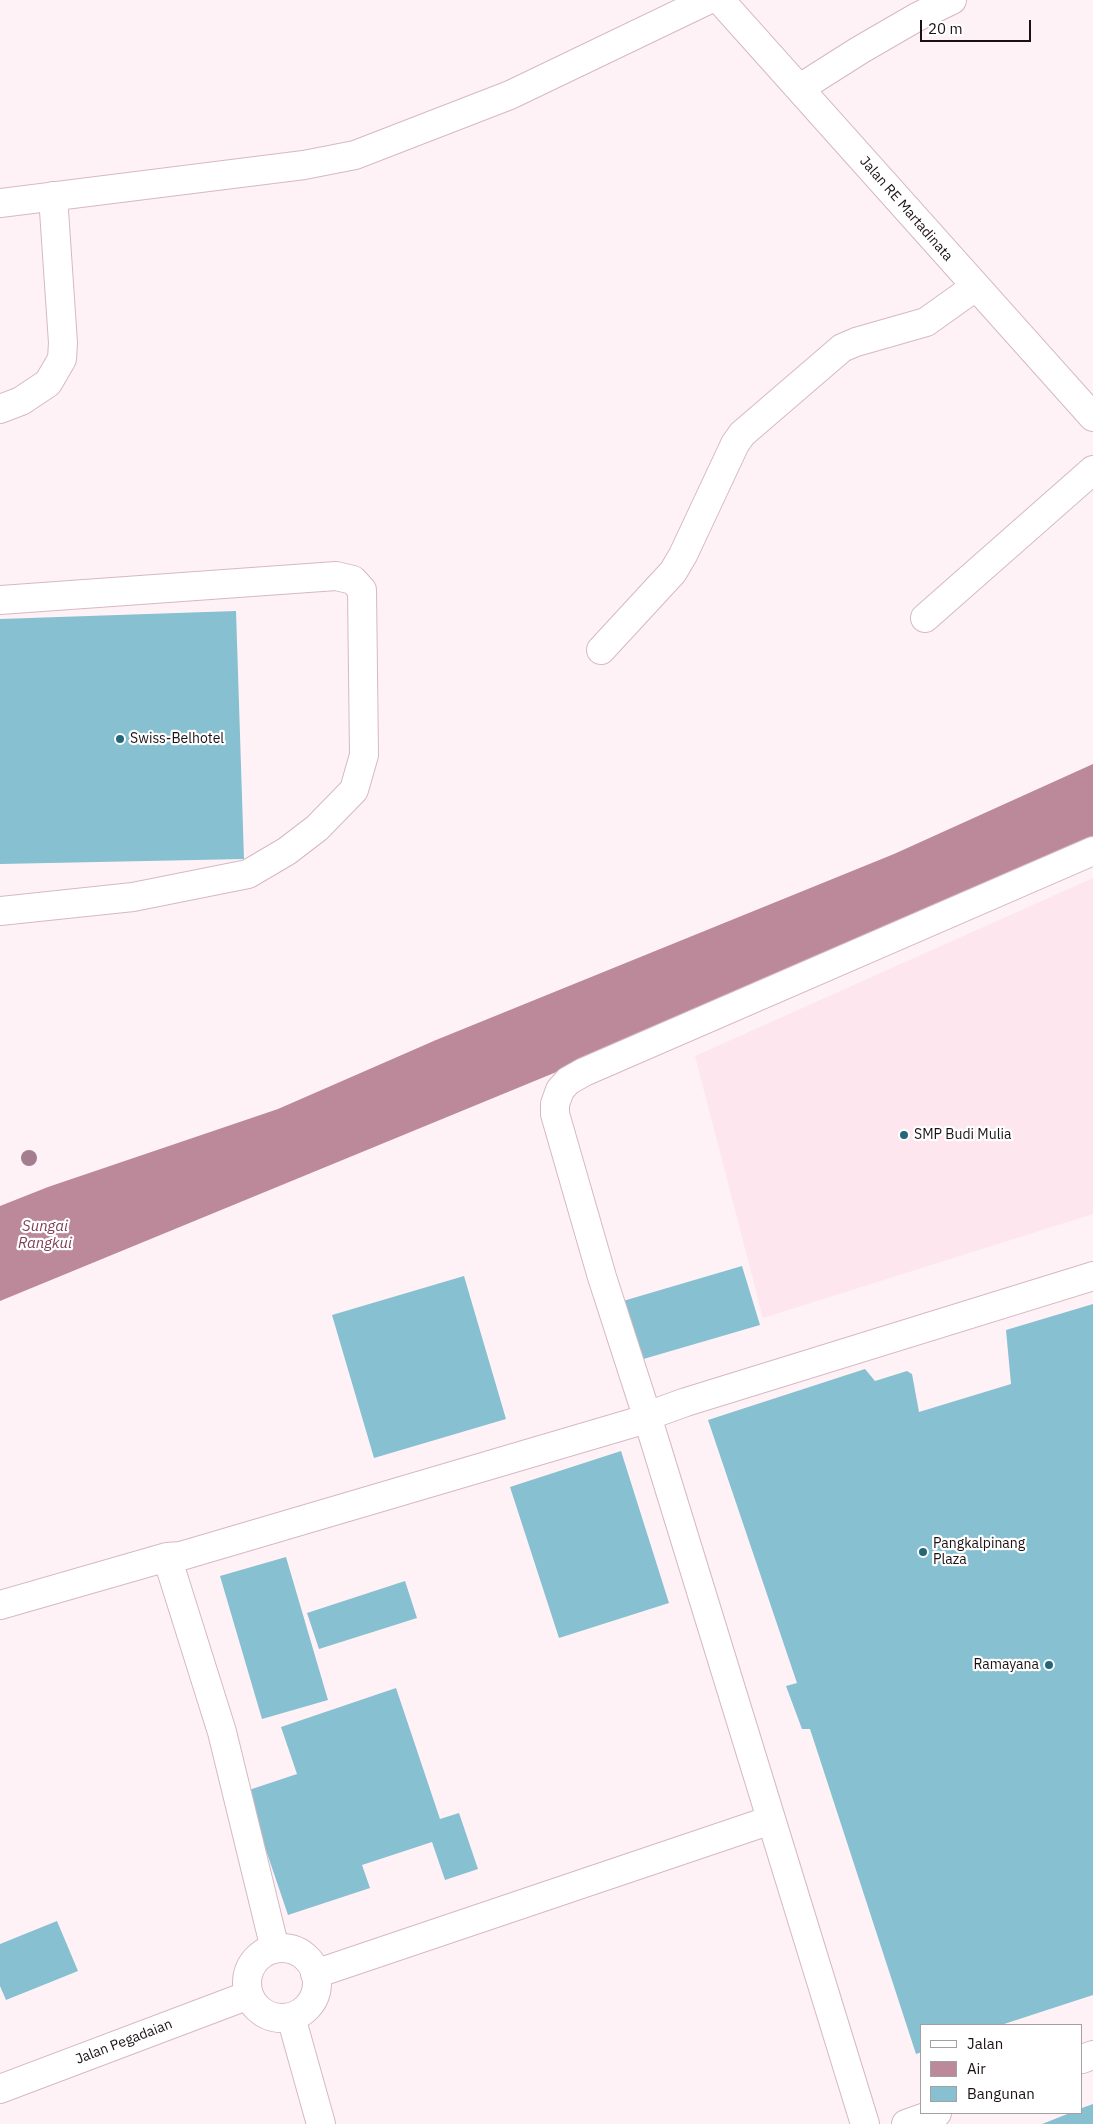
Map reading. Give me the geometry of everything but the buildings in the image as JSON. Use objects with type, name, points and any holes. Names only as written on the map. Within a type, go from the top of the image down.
[{"type":"street","points":[[0,203],[276,169],[333,161],[355,155],[510,94],[708,0]]},
{"type":"street","name":"Jalan RE Martadinata","points":[[720,0],[1093,417]]},
{"type":"street","points":[[800,88],[860,50],[917,17],[952,0]]},
{"type":"street","points":[[0,409],[21,401],[48,383],[62,359],[63,343],[54,196]]},
{"type":"street","points":[[601,650],[673,572],[683,555],[735,444],[742,434],[842,348],[856,342],[926,322],[975,287]]},
{"type":"street","points":[[925,618],[1093,470]]},
{"type":"street","points":[[0,600],[336,576],[353,580],[362,590],[364,755],[354,790],[317,828],[287,851],[248,874],[133,897],[0,911]]},
{"type":"street","points":[[865,2124],[647,1416],[602,1277],[555,1114],[556,1097],[568,1081],[584,1072],[1093,851]]},
{"type":"street","points":[[0,1605],[166,1557],[181,1556],[636,1422],[647,1416],[1093,1276]]},
{"type":"street","points":[[166,1557],[222,1732],[275,1949]]},
{"type":"street","points":[[316,1974],[771,1820]]},
{"type":"street","points":[[275,1949],[292,1950],[307,1958],[316,1974],[317,1987],[312,2000],[304,2011],[291,2017],[278,2018],[266,2015],[256,2007],[249,1995],[246,1981],[251,1966],[261,1955],[275,1949]]},
{"type":"street","name":"Jalan Pegadaian","points":[[0,2089],[249,1995]]},
{"type":"street","points":[[291,2017],[321,2124]]},
{"type":"street","points":[[906,2124],[934,2114]]},
{"type":"shaded area","name":"SMP Budi Mulia","points":[[1093,878],[1093,1214],[763,1318],[695,1056]]},
{"type":"water","name":"Sungai Rangkui","points":[[1093,764],[1093,843],[554,1073],[0,1301],[0,1206],[48,1187],[278,1109],[436,1040],[894,854]]},
{"type":"place","name":"Swiss-Belhotel","points":[[120,739]]},
{"type":"place","name":"SMP Budi Mulia","points":[[904,1135]]},
{"type":"place","name":"Pangkalpinang Plaza","points":[[923,1552]]},
{"type":"place","name":"Ramayana","points":[[1049,1665]]}]
